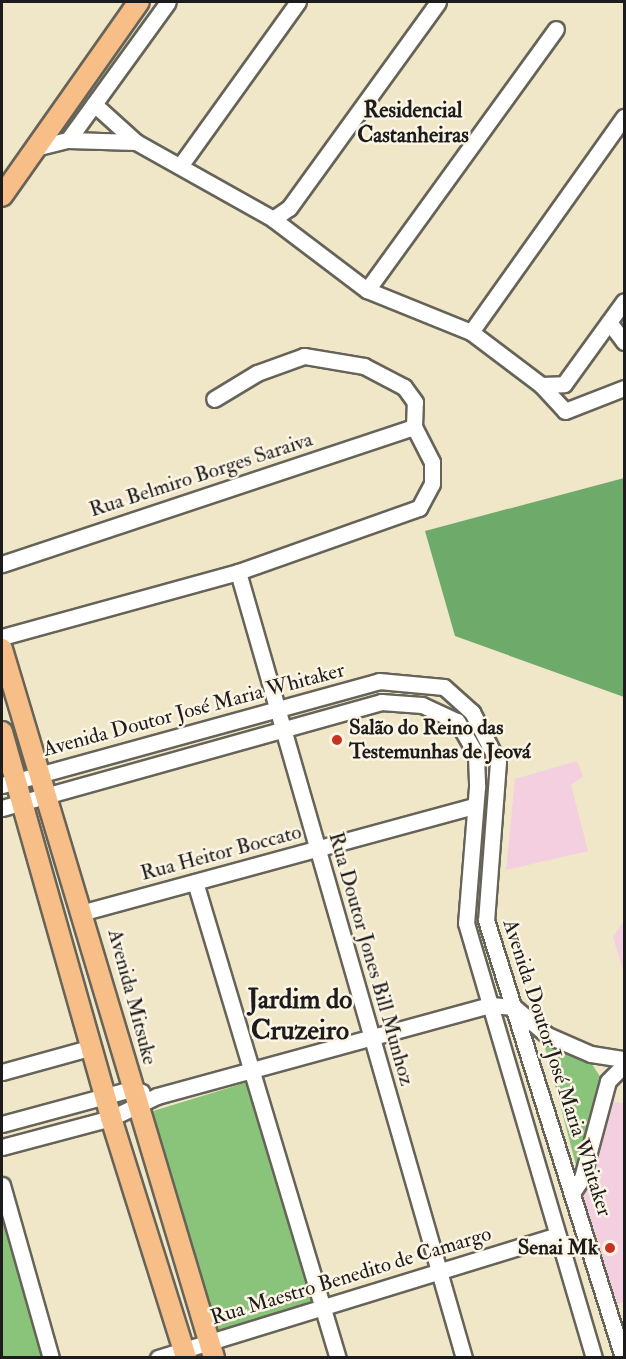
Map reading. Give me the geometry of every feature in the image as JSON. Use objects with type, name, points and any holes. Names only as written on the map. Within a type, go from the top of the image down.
[{"type":"main road","points":[[2,196],[39,147],[139,2]]},
{"type":"main road","name":"Avenida Mitsuke","points":[[2,649],[37,775],[84,912],[132,1089],[211,1350]]},
{"type":"main road","points":[[2,732],[8,783],[21,802],[93,1047],[111,1118],[185,1353]]},
{"type":"street","points":[[68,140],[168,2]]},
{"type":"street","points":[[180,166],[298,2]]},
{"type":"street","points":[[273,219],[290,208],[438,2]]},
{"type":"street","points":[[367,290],[556,29]]},
{"type":"street","points":[[94,104],[136,142],[273,219],[367,290],[471,332],[542,385],[565,411],[624,388]]},
{"type":"street","points":[[471,332],[624,117]]},
{"type":"street","points":[[39,147],[68,140],[104,145],[136,142]]},
{"type":"street","points":[[542,385],[564,384],[624,301]]},
{"type":"street","points":[[609,322],[624,342]]},
{"type":"street","points":[[2,637],[238,572],[419,508],[432,484],[432,462],[414,427],[415,402],[404,387],[364,366],[304,356],[257,373],[214,399]]},
{"type":"street","name":"Rua Belmiro Borges Saraiva","points":[[2,564],[414,427]]},
{"type":"street","name":"Rua Doutor Jones Bill Munhoz","points":[[238,572],[464,1358]]},
{"type":"street","name":"Avenida Doutor José Maria Whitaker","points":[[8,783],[380,681],[444,687],[472,712],[498,762],[486,920],[574,1190],[623,1358]]},
{"type":"street","name":"Avenida Doutor José Maria Whitaker","points":[[2,808],[284,731],[381,702],[422,705],[457,721],[476,754],[475,806],[466,923],[594,1358]]},
{"type":"street","name":"Rua Heitor Boccato","points":[[84,912],[475,806]]},
{"type":"street","points":[[195,882],[338,1358]]},
{"type":"street","points":[[2,1147],[111,1118],[138,1109],[157,1096],[490,1005],[514,1007],[547,1035],[591,1054],[624,1059]]},
{"type":"street","points":[[2,1072],[93,1047]]},
{"type":"street","points":[[591,1054],[608,1081]]},
{"type":"street","points":[[574,1190],[582,1178],[608,1081],[624,1065]]},
{"type":"street","points":[[2,1124],[132,1089],[157,1096]]},
{"type":"street","points":[[2,1185],[51,1358]]},
{"type":"street","name":"Rua Maestro Benedito de Camargo","points":[[158,1358],[211,1350],[322,1307],[558,1235]]},
{"type":"shaded area","points":[[577,761],[583,777],[571,785],[588,851],[506,870],[515,779]]},
{"type":"shaded area","points":[[624,921],[624,973],[613,937]]},
{"type":"shaded area","name":"Senai Mk","points":[[606,1101],[624,1103],[624,1302],[613,1305],[581,1194]]},
{"type":"green space","points":[[624,478],[624,697],[455,636],[425,531]]},
{"type":"green space","points":[[542,1036],[588,1058],[603,1081],[577,1169]]},
{"type":"green space","points":[[248,1082],[315,1302],[213,1333],[146,1113]]},
{"type":"green space","points":[[2,1216],[43,1357],[2,1357]]},
{"type":"place","name":"Salão do Reino das Testemunhas de Jeová","points":[[337,740]]},
{"type":"place","name":"Senai Mk","points":[[610,1248]]},
{"type":"district","name":"Residencial Castanheiras","points":[[413,122]]},
{"type":"district","name":"Jardim do Cruzeiro","points":[[300,1014]]}]
